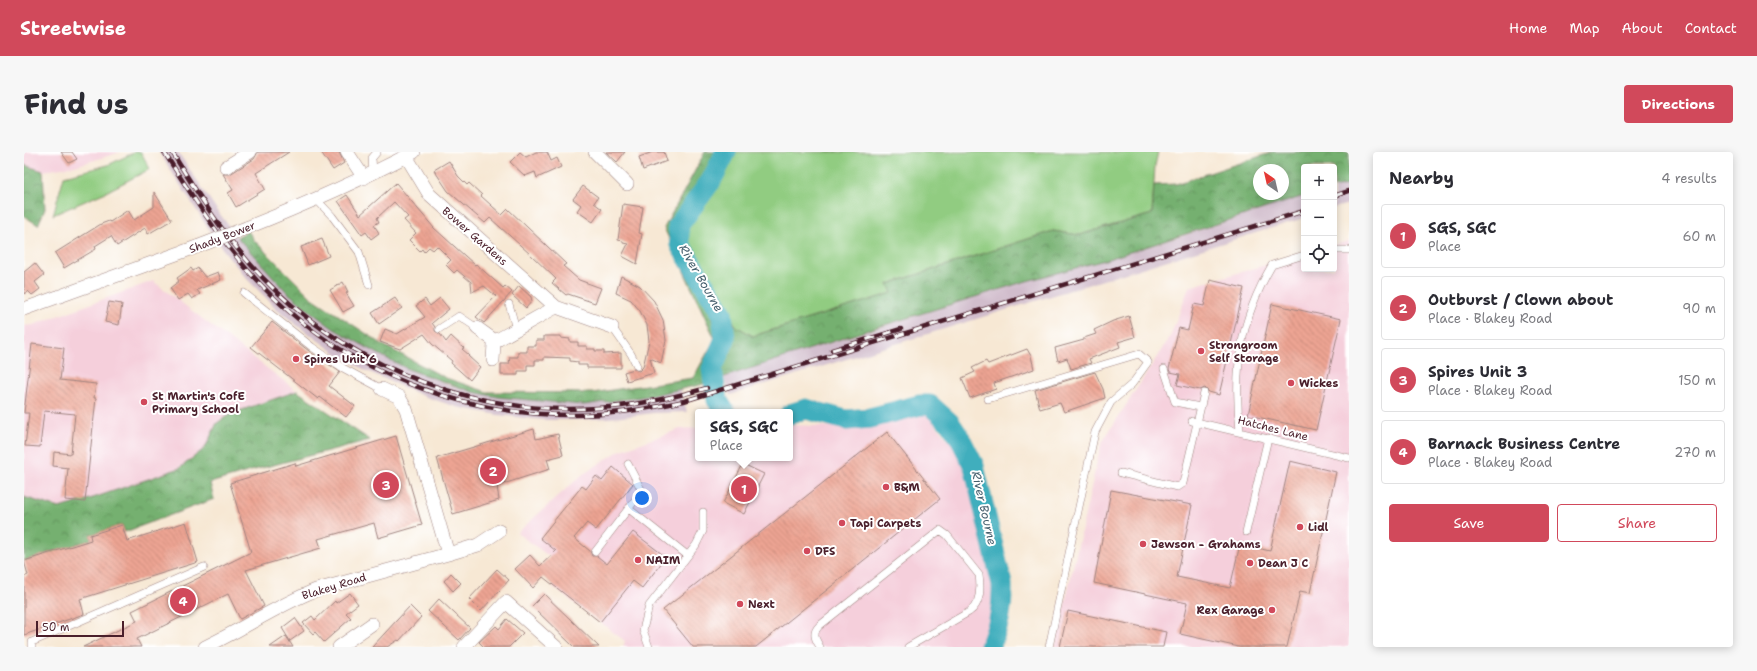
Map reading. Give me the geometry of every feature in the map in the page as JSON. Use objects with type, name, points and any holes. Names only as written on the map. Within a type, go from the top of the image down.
[{"type":"street","points":[[226,167],[250,152]]},
{"type":"street","points":[[347,152],[369,176]]},
{"type":"street","points":[[595,152],[627,184]]},
{"type":"street","name":"Shady Bower","points":[[24,308],[199,246],[317,200],[369,176],[410,154]]},
{"type":"street","name":"Bower Gardens","points":[[410,154],[429,194],[556,307],[612,327]]},
{"type":"street","points":[[495,341],[556,307]]},
{"type":"street","points":[[476,328],[495,341]]},
{"type":"street","points":[[493,360],[495,341]]},
{"type":"street","points":[[382,389],[399,397],[406,409],[448,554]]},
{"type":"street","name":"Blakey Road","points":[[205,647],[247,626],[296,598],[316,590],[478,545],[499,530]]},
{"type":"street","points":[[470,645],[506,602],[556,647]]},
{"type":"street","points":[[339,647],[372,624]]},
{"type":"lane","points":[[369,176],[372,158],[377,152]]},
{"type":"lane","points":[[317,200],[337,222],[359,252],[369,285]]},
{"type":"lane","points":[[1337,250],[1349,250]]},
{"type":"lane","points":[[1240,431],[1236,400],[1238,359],[1245,328],[1259,286],[1272,265],[1301,255]]},
{"type":"lane","points":[[244,293],[312,347],[343,368],[382,389]]},
{"type":"lane","points":[[509,304],[516,329]]},
{"type":"lane","points":[[439,329],[459,316],[476,328]]},
{"type":"lane","points":[[612,327],[631,354],[637,366]]},
{"type":"lane","points":[[988,399],[1139,354],[1148,362],[1132,384],[1111,402],[1095,432],[1049,647]]},
{"type":"lane","points":[[1164,369],[1175,402],[1200,408]]},
{"type":"lane","points":[[1121,473],[1177,487],[1183,483],[1194,421],[1200,408],[1204,393]]},
{"type":"lane","name":"Hatches Lane","points":[[1194,421],[1349,458]]},
{"type":"lane","points":[[1246,532],[1268,438]]},
{"type":"lane","points":[[595,552],[642,491],[628,464]]},
{"type":"lane","points":[[629,509],[688,555]]},
{"type":"lane","points":[[649,647],[643,630],[649,606],[696,545],[703,531],[703,512]]},
{"type":"lane","points":[[820,647],[814,636],[815,630],[819,626],[940,530],[947,535],[979,575],[979,600],[974,609],[908,647]]},
{"type":"lane","points":[[32,647],[32,642],[204,567]]},
{"type":"shaded area","points":[[24,152],[121,152],[75,166],[24,174]]},
{"type":"shaded area","points":[[159,152],[178,152],[237,237],[287,292],[334,329],[408,369],[473,392],[498,397],[583,405],[626,400],[680,389],[687,412],[653,413],[579,420],[543,420],[498,415],[457,407],[423,396],[367,371],[340,356],[299,327],[277,309],[246,278],[217,242]]},
{"type":"shaded area","points":[[1349,184],[1349,204],[1337,207],[1337,187]]},
{"type":"shaded area","points":[[1301,197],[1301,219],[730,395],[724,378],[726,376],[1023,282],[1105,260]]},
{"type":"shaded area","points":[[1349,241],[1349,647],[1055,647],[1101,444],[1171,335],[1189,287],[1301,255],[1301,272],[1337,272],[1337,244]]},
{"type":"shaded area","name":"St Martin's CofE Primary School","points":[[153,281],[297,391],[230,414],[254,470],[60,531],[24,519],[24,326],[33,325]]},
{"type":"shaded area","points":[[926,413],[970,466],[987,540],[999,603],[982,647],[623,647],[625,641],[553,587],[564,567],[517,533],[582,475],[619,451],[680,429],[695,428],[695,461],[793,461],[793,425],[868,428]]},
{"type":"green space","points":[[135,152],[141,152],[150,169],[106,192],[53,215],[64,176],[108,165]]},
{"type":"green space","points":[[705,152],[727,152],[688,226],[687,237],[693,255],[736,326],[753,336],[892,293],[888,284],[1053,231],[1079,235],[1152,214],[1154,185],[1176,184],[1273,152],[1349,152],[1349,184],[1337,187],[1337,164],[1301,164],[1301,197],[1105,260],[1023,282],[859,333],[700,385],[648,396],[583,405],[498,397],[473,392],[408,369],[334,329],[311,312],[287,292],[237,237],[248,231],[254,240],[311,297],[385,346],[446,378],[487,392],[592,393],[693,378],[715,339],[664,228]]},
{"type":"green space","points":[[727,152],[1158,152],[1155,166],[1152,214],[1079,235],[1053,231],[888,284],[893,293],[753,336],[736,326],[693,255],[687,237],[688,226]]},
{"type":"green space","points":[[24,165],[43,171],[45,209],[38,225],[24,216]]},
{"type":"green space","points":[[297,391],[370,440],[210,483],[214,499],[125,532],[122,525],[90,535],[91,540],[24,561],[24,497],[59,508],[180,468],[205,448],[217,423],[230,414]]},
{"type":"building","points":[[61,152],[72,152],[77,159],[69,163]]},
{"type":"building","points":[[258,152],[289,152],[256,173],[265,189],[236,207],[228,193],[233,190],[223,174],[230,174],[254,159]]},
{"type":"building","points":[[321,152],[339,152],[344,163],[333,170]]},
{"type":"building","points":[[520,152],[526,157],[536,152],[547,152],[551,161],[557,158],[561,167],[537,178],[535,172],[525,176],[510,162]]},
{"type":"building","points":[[606,152],[625,152],[617,162]]},
{"type":"building","points":[[653,152],[664,152],[667,161],[643,170],[639,157]]},
{"type":"building","points":[[449,161],[458,176],[467,185],[469,183],[502,215],[508,209],[566,264],[563,266],[579,280],[601,288],[595,303],[568,294],[566,295],[552,283],[556,279],[490,218],[485,223],[448,191],[434,170]]},
{"type":"building","points":[[396,183],[434,228],[503,288],[505,286],[512,292],[484,323],[476,317],[496,296],[484,286],[472,292],[471,282],[457,270],[454,273],[446,265],[451,260],[437,246],[433,250],[429,247],[424,252],[422,249],[420,251],[409,240],[416,233],[404,220],[408,217],[394,202],[377,218],[379,222],[374,225],[379,233],[371,239],[366,232],[362,235],[338,201],[347,195],[360,215]]},
{"type":"building","points":[[583,186],[598,197],[594,203],[602,209],[593,222],[577,211],[581,205],[573,199]]},
{"type":"building","points":[[154,192],[172,220],[148,234],[145,228],[117,246],[111,236],[95,246],[96,249],[64,268],[55,253],[101,224],[110,222],[128,210],[134,220],[154,207]]},
{"type":"building","points":[[623,204],[643,207],[639,233],[642,234],[637,264],[622,256],[628,244],[618,240]]},
{"type":"building","points":[[322,239],[329,256],[308,265],[301,247]]},
{"type":"building","points":[[35,263],[44,275],[35,282],[40,289],[32,295],[28,291],[24,294],[24,272]]},
{"type":"building","points":[[191,268],[193,271],[198,268],[205,277],[218,272],[221,280],[197,290],[200,294],[192,299],[188,294],[178,300],[170,288],[179,281],[177,278]]},
{"type":"building","points":[[621,276],[640,286],[654,301],[663,320],[666,340],[661,363],[650,358],[654,373],[627,381],[624,372],[634,369],[639,371],[643,367],[649,341],[647,325],[640,311],[631,300],[616,293]]},
{"type":"building","name":"Strongroom Self Storage","points":[[1210,280],[1244,288],[1219,395],[1209,392],[1205,388],[1200,390],[1177,385],[1180,374],[1170,372],[1169,369],[1179,328],[1188,330],[1194,304],[1204,306]]},
{"type":"building","points":[[343,282],[348,292],[346,293],[354,306],[343,312],[330,290]]},
{"type":"building","points":[[519,286],[531,297],[532,301],[526,308],[512,295]]},
{"type":"building","points":[[395,298],[402,308],[379,324],[372,313]]},
{"type":"building","points":[[440,298],[449,309],[432,323],[435,327],[435,331],[440,334],[446,342],[451,336],[464,348],[462,349],[480,367],[470,380],[451,363],[452,361],[432,344],[424,334],[400,349],[380,342],[385,329],[397,334],[425,317],[416,306],[425,299],[430,306]]},
{"type":"building","points":[[109,302],[122,304],[119,325],[105,322]]},
{"type":"building","name":"Wickes","points":[[1272,304],[1341,319],[1316,430],[1248,415]]},
{"type":"building","points":[[1129,316],[1135,337],[1118,342],[1120,347],[1089,359],[1091,363],[1071,369],[1067,358],[1058,361],[1055,348],[1084,340],[1084,338],[1096,334],[1094,330],[1113,321]]},
{"type":"building","name":"Spires Unit 6","points":[[272,322],[309,351],[340,372],[329,386],[355,406],[346,417],[320,397],[318,399],[251,347]]},
{"type":"building","points":[[544,336],[561,336],[561,338],[570,339],[570,342],[578,342],[578,346],[587,346],[587,349],[595,349],[595,351],[604,351],[604,354],[621,353],[621,368],[587,368],[587,365],[578,365],[578,362],[570,361],[570,358],[544,357],[544,360],[535,360],[535,365],[527,365],[527,371],[518,371],[518,375],[501,375],[501,364],[509,364],[510,357],[518,357],[518,352],[527,352],[527,346],[536,346],[536,340],[544,340]]},
{"type":"building","points":[[32,344],[64,348],[60,380],[96,384],[94,398],[96,398],[85,502],[65,500],[68,468],[53,466],[54,452],[71,454],[75,414],[44,411],[40,447],[25,446],[29,413],[24,413]]},
{"type":"building","points":[[1027,349],[1031,356],[1034,369],[994,383],[996,389],[970,398],[962,378],[975,372],[972,368],[986,361],[988,364]]},
{"type":"building","points":[[1095,372],[1103,389],[1105,398],[1064,412],[1060,403],[1040,409],[1035,390]]},
{"type":"building","points":[[534,429],[536,439],[558,434],[563,455],[547,459],[550,469],[497,486],[499,500],[453,514],[437,458]]},
{"type":"building","points":[[887,432],[940,499],[756,647],[693,647],[663,610]]},
{"type":"building","points":[[396,436],[422,525],[378,538],[374,523],[318,539],[321,548],[246,570],[264,606],[240,619],[228,594],[137,639],[141,647],[83,647],[137,621],[132,611],[251,552],[230,483],[295,463],[296,466]]},
{"type":"building","points":[[1290,461],[1336,472],[1310,593],[1300,591],[1287,647],[1239,647],[1180,634],[1187,603],[1094,583],[1111,490],[1192,505],[1177,577],[1230,588],[1240,544],[1270,551]]},
{"type":"building","points":[[743,464],[764,474],[744,514],[723,503]]},
{"type":"building","points":[[613,467],[633,484],[596,530],[587,523],[574,538],[590,551],[592,556],[597,556],[607,564],[633,532],[666,557],[642,588],[633,581],[600,622],[543,577],[533,588],[515,569],[530,555],[540,566],[556,551],[540,538],[582,486],[586,489],[596,476],[602,481]]},
{"type":"building","points":[[186,522],[198,562],[80,599],[84,614],[24,635],[24,577],[28,575],[24,561],[91,540],[90,535],[122,525],[127,541]]},
{"type":"building","points":[[497,569],[509,580],[481,611],[469,599]]},
{"type":"building","points":[[451,573],[461,583],[453,591],[444,581]]},
{"type":"building","points":[[350,593],[358,604],[346,613],[351,618],[324,642],[315,632],[313,634],[303,623],[312,616],[315,620],[335,601],[336,603]]},
{"type":"building","points":[[544,594],[599,647],[574,647],[532,606]]},
{"type":"building","points":[[439,599],[470,628],[459,640],[428,611]]},
{"type":"building","points":[[410,606],[421,617],[399,641],[398,640],[387,647],[372,647]]},
{"type":"building","points":[[1068,611],[1166,632],[1163,647],[1060,647]]},
{"type":"building","points":[[295,618],[304,631],[290,641],[282,628]]},
{"type":"building","points":[[507,619],[523,633],[509,647],[484,647],[479,642],[496,626],[499,629]]},
{"type":"building","points":[[286,636],[293,647],[270,647]]},
{"type":"waterway","name":"River Bourne","points":[[723,409],[717,400],[712,369],[725,339],[722,313],[680,245],[678,226],[711,181],[726,152]]},
{"type":"waterway","name":"River Bourne","points":[[793,413],[806,409],[846,420],[870,418],[920,405],[930,405],[950,423],[960,438],[974,466],[1002,584],[1000,616],[990,647]]},
{"type":"railway","points":[[164,152],[213,226],[241,262],[255,279],[302,323],[337,347],[373,368],[411,385],[451,398],[492,408],[533,413],[575,415],[616,413],[684,401],[1301,212]]},
{"type":"railway","points":[[172,152],[219,224],[260,275],[308,319],[345,344],[383,365],[424,382],[466,396],[509,404],[553,409],[597,408],[625,405],[666,398],[707,388]]},
{"type":"railway","points":[[1337,195],[1349,191]]},
{"type":"railway","points":[[832,350],[901,329]]},
{"type":"place","name":"Strongroom Self Storage","points":[[1201,351]]},
{"type":"place","name":"Spires Unit 6","points":[[296,359]]},
{"type":"place","name":"Wickes","points":[[1291,383]]},
{"type":"place","name":"St Martin's CofE Primary School","points":[[144,402]]},
{"type":"place","name":"Outburst / Clown about","points":[[493,471]]},
{"type":"place","name":"Spires Unit 3","points":[[386,485]]},
{"type":"place","name":"B&M","points":[[886,487]]},
{"type":"place","name":"SGS, SGC","points":[[744,489]]},
{"type":"place","name":"Tapi Carpets","points":[[842,523]]},
{"type":"place","name":"Lidl","points":[[1300,527]]},
{"type":"place","name":"Jewson - Grahams","points":[[1143,544]]},
{"type":"place","name":"DFS","points":[[807,551]]},
{"type":"place","name":"NAIM","points":[[638,560]]},
{"type":"place","name":"Dean J C","points":[[1250,563]]},
{"type":"place","name":"Barnack Business Centre","points":[[183,601]]},
{"type":"place","name":"Next","points":[[740,604]]},
{"type":"place","name":"Rex Garage","points":[[1272,610]]}]
